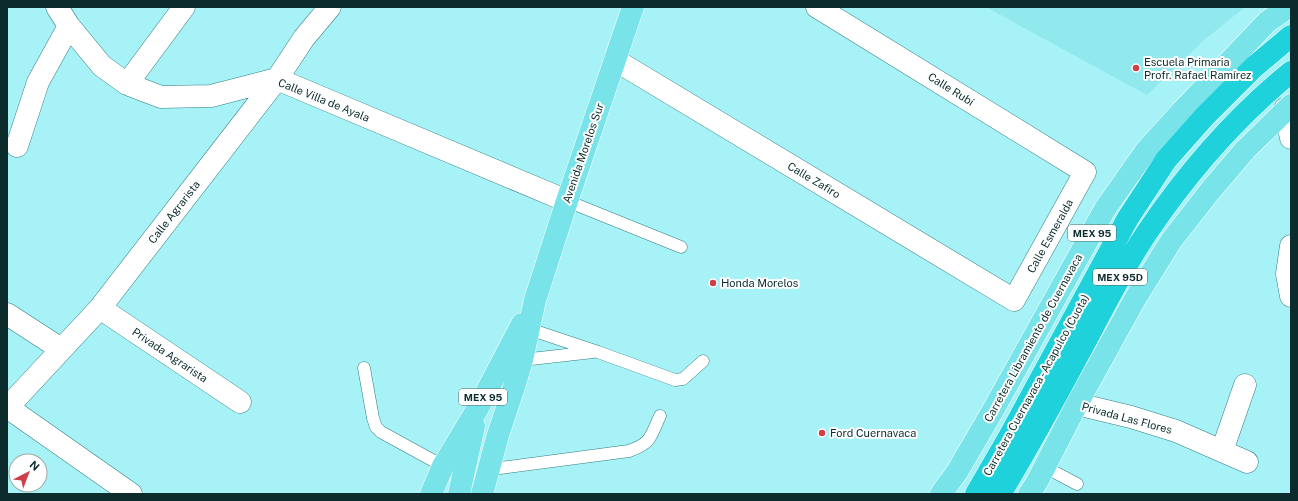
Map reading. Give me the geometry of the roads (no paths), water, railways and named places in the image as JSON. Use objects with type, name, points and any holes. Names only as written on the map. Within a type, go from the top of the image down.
[{"type":"highway","name":"Carretera Cuernavaca - Acapulco (Cuota)","points":[[976,494],[1013,430],[1128,218],[1166,160],[1205,116],[1254,67],[1291,36]]},
{"type":"highway","name":"Carretera Cuernavaca - Acapulco (Cuota)","points":[[1000,494],[1028,448],[1113,289],[1148,232],[1183,182],[1227,132],[1275,85],[1291,72]]},
{"type":"main road","name":"Avenida Morelos Sur","points":[[535,300],[633,7]]},
{"type":"main road","name":"Carretera Libramiento de Cuernavaca","points":[[941,494],[957,472],[992,412],[1105,209],[1145,152],[1267,22],[1288,7]]},
{"type":"main road","points":[[1029,494],[1037,482],[1077,404],[1135,299],[1172,241],[1210,191],[1245,150],[1289,107]]},
{"type":"main road","name":"MEX 95","points":[[482,494],[498,434],[522,360],[535,300]]},
{"type":"main road","name":"MEX 95","points":[[431,494],[444,466],[478,408],[535,300]]},
{"type":"main road","points":[[496,494],[515,384]]},
{"type":"main road","points":[[460,494],[478,408]]},
{"type":"street","name":"Calle Villa de Ayala","points":[[57,7],[69,26],[102,66],[127,84],[161,97],[211,96],[277,79],[567,201]]},
{"type":"street","points":[[127,84],[184,7]]},
{"type":"street","name":"Calle Agrarista","points":[[7,408],[100,308],[277,79],[304,38],[330,7]]},
{"type":"street","name":"Calle Rubí","points":[[816,7],[1085,172]]},
{"type":"street","points":[[17,146],[38,82],[69,26]]},
{"type":"street","name":"Calle Zafiro","points":[[615,60],[1014,300]]},
{"type":"street","points":[[1289,107],[1291,138]]},
{"type":"street","name":"Calle Esmeralda","points":[[1014,300],[1085,172]]},
{"type":"street","points":[[1291,246],[1287,274],[1291,296]]},
{"type":"street","name":"Privada Agrarista","points":[[100,308],[240,402]]},
{"type":"street","points":[[7,314],[61,349]]},
{"type":"street","points":[[1222,451],[1245,385]]},
{"type":"street","name":"Privada Las Flores","points":[[1077,404],[1131,417],[1176,431],[1247,462]]},
{"type":"street","points":[[7,408],[131,494]]},
{"type":"lane","points":[[567,201],[681,248]]},
{"type":"lane","points":[[529,329],[675,380],[684,379],[703,361]]},
{"type":"lane","points":[[522,360],[598,352]]},
{"type":"lane","points":[[364,368],[373,418],[376,426],[381,432],[444,466]]},
{"type":"lane","points":[[500,468],[629,450],[643,446],[648,441],[660,416]]},
{"type":"lane","points":[[1045,467],[1077,484]]},
{"type":"place","name":"Escuela Primaria Profr. Rafael Ramírez","points":[[1136,68]]},
{"type":"place","name":"Honda Morelos","points":[[713,283]]},
{"type":"place","name":"Ford Cuernavaca","points":[[822,433]]}]
